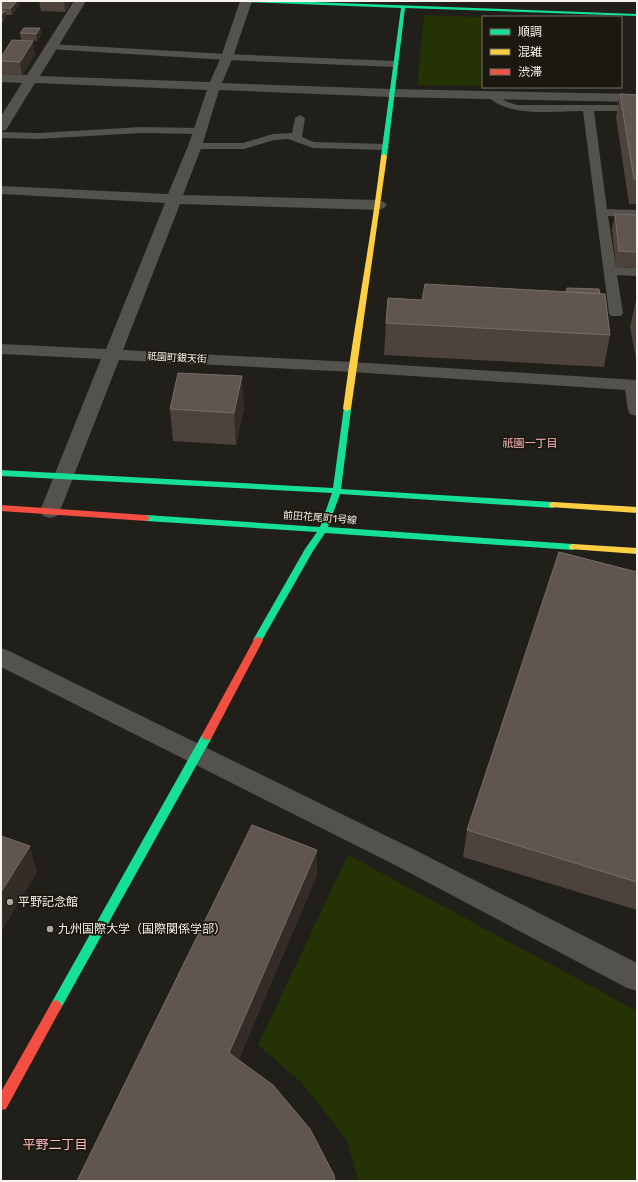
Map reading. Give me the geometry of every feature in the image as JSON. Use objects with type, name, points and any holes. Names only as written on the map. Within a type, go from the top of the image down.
[{"type":"street","points":[[1,127],[80,1]]},
{"type":"street","points":[[50,512],[174,199],[214,87],[227,57],[246,1],[369,3],[403,7],[637,15]]},
{"type":"street","points":[[1,1104],[197,754],[263,630],[309,549],[323,530],[337,491],[352,366],[379,205],[391,93],[403,7]]},
{"type":"street","points":[[1,78],[391,93],[637,98]]},
{"type":"street","points":[[1,190],[174,199],[379,205]]},
{"type":"street","name":"祇園町銀天街","points":[[1,349],[352,366],[635,385]]},
{"type":"street","points":[[635,385],[637,410]]},
{"type":"street","points":[[1,472],[64,477],[337,491],[637,510]]},
{"type":"street","name":"前田花尾町1号線","points":[[1,508],[637,551]]},
{"type":"street","points":[[1,657],[404,857],[637,978]]},
{"type":"lane","points":[[51,47],[227,57],[395,64]]},
{"type":"lane","points":[[492,95],[501,103],[516,108],[637,108]]},
{"type":"lane","points":[[588,108],[616,313]]},
{"type":"lane","points":[[296,139],[300,118]]},
{"type":"lane","points":[[1,135],[38,136],[141,130],[244,146],[273,137],[289,136],[313,145],[385,147]]},
{"type":"lane","points":[[602,212],[637,214]]},
{"type":"lane","points":[[610,271],[637,272]]},
{"type":"green space","points":[[424,15],[482,17],[482,86],[417,85]]},
{"type":"green space","points":[[348,855],[637,1011],[637,1181],[358,1181],[347,1140],[302,1083],[258,1045]]},
{"type":"building","points":[[3,1],[17,1],[11,8],[1,8],[1,3]]},
{"type":"building","points":[[24,28],[40,28],[36,34],[20,33]]},
{"type":"building","points":[[12,40],[33,41],[20,62],[1,61],[1,57]]},
{"type":"building","points":[[620,94],[637,95],[637,179],[634,179]]},
{"type":"building","points":[[615,214],[637,215],[637,252],[619,251]]},
{"type":"building","points":[[425,284],[605,294],[610,335],[386,323],[388,298],[422,300]]},
{"type":"building","points":[[567,288],[599,289],[600,294],[566,292]]},
{"type":"building","points":[[178,373],[242,376],[234,413],[170,409]]},
{"type":"building","points":[[559,552],[637,572],[637,882],[467,830]]},
{"type":"building","points":[[252,825],[317,850],[229,1053],[273,1085],[310,1129],[334,1175],[335,1181],[77,1181]]},
{"type":"building","points":[[1,836],[30,846],[1,892]]},
{"type":"traffic: fast","points":[[245,1],[637,15]]},
{"type":"traffic: fast","points":[[384,156],[403,7]]},
{"type":"traffic: fast","points":[[258,640],[309,549],[323,530],[337,491],[347,409]]},
{"type":"traffic: fast","points":[[1,473],[337,491],[553,505]]},
{"type":"traffic: fast","points":[[146,518],[573,547]]},
{"type":"traffic: fast","points":[[56,1006],[207,736]]},
{"type":"traffic: slow","points":[[347,409],[376,219],[384,156]]},
{"type":"traffic: slow","points":[[553,505],[637,510]]},
{"type":"traffic: slow","points":[[573,547],[637,551]]},
{"type":"traffic: jam","points":[[1,508],[146,518]]},
{"type":"traffic: jam","points":[[207,736],[258,640]]},
{"type":"traffic: jam","points":[[1,1104],[56,1006]]},
{"type":"place","name":"平野記念館","points":[[10,902]]},
{"type":"place","name":"九州国際大学（国際関係学部）","points":[[50,929]]},
{"type":"district","name":"祇園一丁目","points":[[530,443]]},
{"type":"district","name":"平野二丁目","points":[[55,1144]]}]
